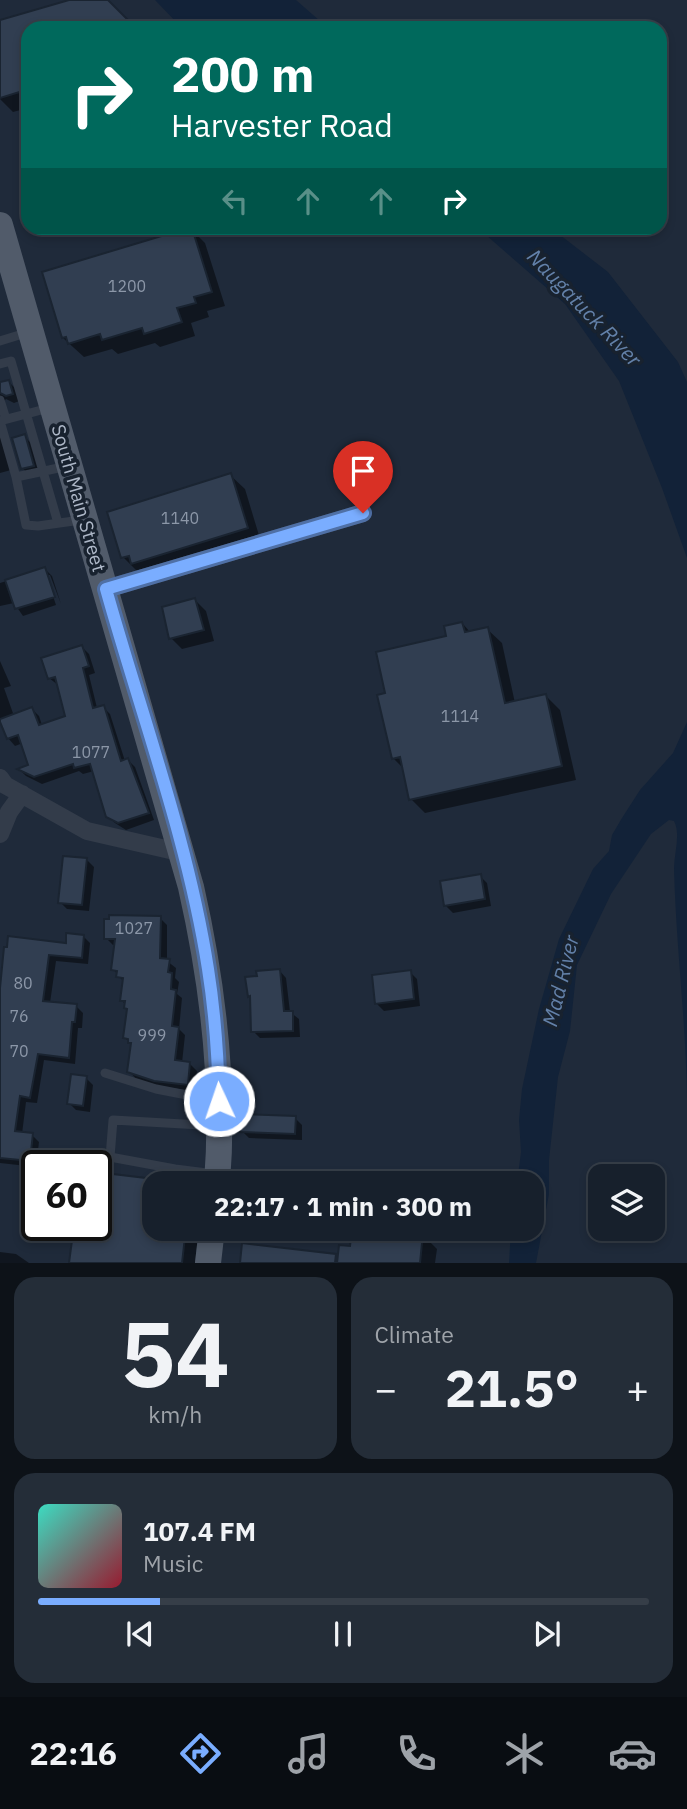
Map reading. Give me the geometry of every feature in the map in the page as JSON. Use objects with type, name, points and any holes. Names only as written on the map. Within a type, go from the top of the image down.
[{"type":"main road","name":"South Main Street","points":[[0,225],[183,853],[208,967],[219,1114],[217,1171]]},
{"type":"main road","points":[[208,1263],[211,1241]]},
{"type":"street","points":[[106,589],[363,513]]},
{"type":"street","points":[[0,778],[5,785],[88,831],[183,853]]},
{"type":"street","points":[[0,834],[9,811],[22,794]]},
{"type":"lane","points":[[0,341],[31,331]]},
{"type":"lane","points":[[0,364],[11,361],[58,523]]},
{"type":"lane","points":[[0,400],[2,421],[26,524],[86,519]]},
{"type":"lane","points":[[2,421],[53,406]]},
{"type":"lane","points":[[16,477],[69,466]]},
{"type":"lane","points":[[105,1073],[156,1089],[219,1114]]},
{"type":"lane","points":[[184,1171],[110,1157],[113,1120],[219,1114]]},
{"type":"water","points":[[155,0],[296,0],[320,21],[175,21]]},
{"type":"water","name":"Naugatuck River","points":[[486,235],[560,235],[608,272],[678,362],[687,382],[687,558],[619,381],[565,304]]},
{"type":"water","name":"Mad River","points":[[687,722],[687,1098],[674,869],[677,832],[674,821],[669,820],[651,834],[611,894],[577,965],[570,1031],[558,1077],[549,1160],[549,1194],[544,1221],[544,1171],[519,1171],[522,1089],[539,1009],[559,939],[593,869],[609,851],[612,835],[640,790],[673,753]]},
{"type":"water","points":[[510,1241],[540,1241],[536,1263],[509,1263]]},
{"type":"building","points":[[69,0],[108,0],[129,21],[21,21],[21,92],[0,98],[0,20]]},
{"type":"building","points":[[165,235],[194,235],[212,292],[194,297],[196,303],[177,308],[182,322],[144,334],[142,328],[102,340],[100,334],[68,344],[66,337],[62,338],[42,272]]},
{"type":"building","points":[[9,380],[13,394],[6,396],[0,393],[0,382]]},
{"type":"building","points":[[25,434],[34,466],[21,469],[12,438]]},
{"type":"building","points":[[231,473],[248,528],[131,564],[129,556],[121,558],[107,512]]},
{"type":"building","points":[[45,567],[55,597],[15,609],[5,580]]},
{"type":"building","points":[[195,598],[204,630],[169,639],[162,607]]},
{"type":"building","points":[[462,622],[465,632],[488,627],[505,703],[546,694],[562,766],[409,800],[400,757],[392,759],[377,695],[385,693],[376,652],[446,636],[444,626]]},
{"type":"building","points":[[82,645],[89,666],[83,668],[93,708],[104,705],[121,761],[128,758],[149,813],[118,823],[106,817],[90,764],[74,768],[73,764],[34,777],[17,769],[28,765],[18,735],[7,739],[0,722],[0,719],[32,707],[39,725],[65,716],[55,677],[48,679],[41,658]]},
{"type":"building","points":[[63,856],[87,858],[82,905],[58,903]]},
{"type":"building","points":[[481,874],[485,899],[444,906],[440,881]]},
{"type":"building","points":[[109,915],[161,916],[160,958],[170,959],[168,972],[172,973],[171,989],[176,990],[172,1026],[179,1027],[175,1060],[190,1062],[188,1085],[154,1081],[127,1072],[131,1043],[123,1038],[127,1009],[124,1008],[125,1001],[120,1001],[123,978],[116,977],[117,971],[111,970],[115,939],[104,939],[104,919],[109,919]]},
{"type":"building","points":[[66,933],[84,935],[82,958],[49,955],[43,1001],[77,1004],[75,1022],[72,1022],[69,1058],[38,1054],[30,1098],[20,1096],[15,1131],[33,1133],[31,1150],[21,1150],[21,1160],[0,1158],[0,988],[4,947],[7,947],[8,936],[66,943]]},
{"type":"building","points":[[280,969],[284,1011],[293,1011],[293,1031],[251,1032],[250,996],[248,997],[245,977],[257,976],[256,971]]},
{"type":"building","points":[[411,970],[414,999],[375,1004],[372,975]]},
{"type":"building","points":[[71,1074],[87,1076],[83,1106],[67,1104]]},
{"type":"building","points":[[241,1114],[296,1116],[295,1134],[240,1132]]},
{"type":"building","points":[[112,1174],[142,1178],[142,1241],[185,1241],[182,1263],[69,1263],[72,1241],[112,1241]]},
{"type":"building","points":[[351,1241],[422,1241],[420,1263],[337,1263],[339,1245],[350,1246]]},
{"type":"building","points":[[242,1243],[336,1254],[335,1263],[240,1263]]},
{"type":"route","points":[[219,1101],[212,1002],[201,930],[173,818],[106,589],[363,513]]}]
